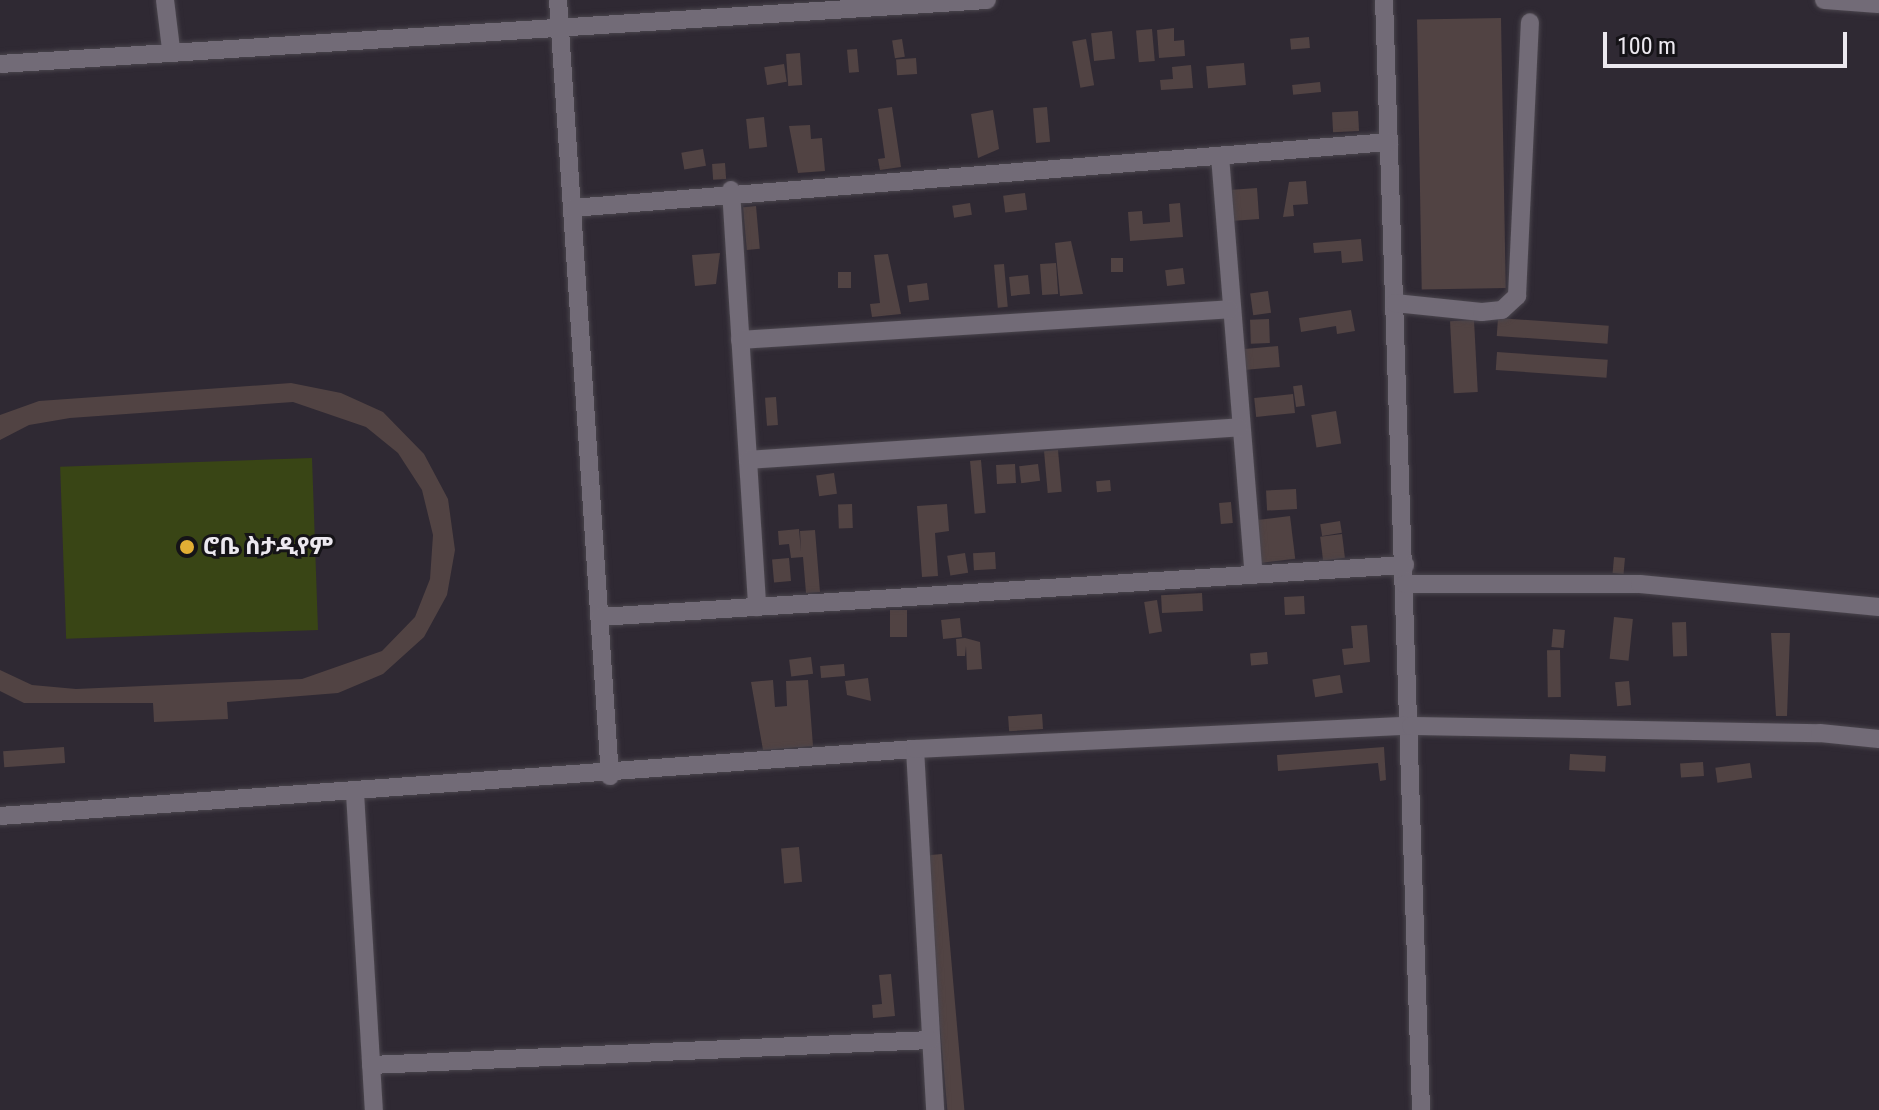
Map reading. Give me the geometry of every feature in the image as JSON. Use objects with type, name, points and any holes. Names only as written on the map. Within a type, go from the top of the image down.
[{"type":"street","points":[[165,0],[171,49]]},
{"type":"street","points":[[558,0],[610,776]]},
{"type":"street","points":[[0,64],[171,49],[987,0]]},
{"type":"street","points":[[1384,0],[1411,726],[1421,1110]]},
{"type":"street","points":[[1824,0],[1879,4]]},
{"type":"street","points":[[1395,303],[1482,312],[1502,310],[1517,296],[1530,22]]},
{"type":"street","points":[[572,208],[731,190],[1389,142]]},
{"type":"street","points":[[1220,156],[1229,309],[1254,575]]},
{"type":"street","points":[[731,190],[757,607]]},
{"type":"street","points":[[740,340],[1229,309]]},
{"type":"street","points":[[748,460],[1239,427]]},
{"type":"street","points":[[600,617],[1405,565]]},
{"type":"street","points":[[1405,584],[1640,584],[1879,607]]},
{"type":"street","points":[[0,816],[610,776],[915,749],[1411,726],[1820,733],[1879,739]]},
{"type":"street","points":[[915,749],[935,1110]]},
{"type":"street","points":[[355,793],[374,1110]]},
{"type":"street","points":[[371,1065],[930,1040]]},
{"type":"green space","points":[[312,458],[318,630],[66,639],[60,467]]},
{"type":"building","points":[[1501,18],[1506,288],[1422,289],[1417,19]]},
{"type":"building","points":[[1174,28],[1174,41],[1184,40],[1185,56],[1159,58],[1157,30]]},
{"type":"building","points":[[1152,29],[1155,61],[1139,62],[1136,30]]},
{"type":"building","points":[[1112,31],[1115,59],[1094,61],[1091,33]]},
{"type":"building","points":[[1309,37],[1310,48],[1291,50],[1290,39]]},
{"type":"building","points":[[902,39],[905,57],[895,58],[892,41]]},
{"type":"building","points":[[1086,39],[1094,85],[1080,88],[1072,41]]},
{"type":"building","points":[[857,49],[859,72],[849,73],[847,50]]},
{"type":"building","points":[[800,53],[802,85],[788,86],[786,54]]},
{"type":"building","points":[[916,58],[917,74],[897,75],[896,59]]},
{"type":"building","points":[[1244,63],[1246,85],[1208,88],[1206,66]]},
{"type":"building","points":[[784,64],[787,82],[767,85],[764,67]]},
{"type":"building","points":[[1191,65],[1193,88],[1161,90],[1160,80],[1173,79],[1172,67]]},
{"type":"building","points":[[1320,82],[1321,92],[1293,95],[1292,85]]},
{"type":"building","points":[[892,107],[901,167],[880,170],[878,159],[885,158],[878,109]]},
{"type":"building","points":[[1047,107],[1050,142],[1036,143],[1033,108]]},
{"type":"building","points":[[993,110],[999,149],[978,158],[971,114]]},
{"type":"building","points":[[1358,111],[1359,131],[1333,132],[1332,112]]},
{"type":"building","points":[[764,117],[767,147],[749,149],[746,119]]},
{"type":"building","points":[[810,125],[811,139],[822,138],[825,171],[798,173],[789,126]]},
{"type":"building","points":[[703,149],[706,166],[684,170],[681,153]]},
{"type":"building","points":[[725,163],[726,179],[713,180],[712,164]]},
{"type":"building","points":[[1306,181],[1308,204],[1293,205],[1294,216],[1283,217],[1289,182]]},
{"type":"building","points":[[1257,188],[1259,219],[1231,221],[1229,190]]},
{"type":"building","points":[[1025,193],[1027,210],[1005,213],[1003,196]]},
{"type":"building","points":[[970,203],[972,215],[954,218],[952,206]]},
{"type":"building","points":[[1180,203],[1183,237],[1130,241],[1128,212],[1142,211],[1143,224],[1170,222],[1169,204]]},
{"type":"building","points":[[756,206],[760,249],[747,250],[743,207]]},
{"type":"building","points":[[1361,239],[1363,261],[1342,263],[1341,251],[1314,253],[1313,243]]},
{"type":"building","points":[[1071,241],[1083,294],[1060,296],[1055,243]]},
{"type":"building","points":[[720,253],[716,284],[695,286],[692,255]]},
{"type":"building","points":[[888,254],[901,314],[872,317],[870,304],[880,303],[874,255]]},
{"type":"building","points":[[1111,258],[1123,258],[1123,272],[1111,272]]},
{"type":"building","points":[[1056,263],[1058,294],[1042,295],[1040,264]]},
{"type":"building","points":[[1004,264],[1008,307],[998,308],[994,265]]},
{"type":"building","points":[[1183,268],[1185,284],[1167,286],[1165,270]]},
{"type":"building","points":[[838,272],[851,272],[851,288],[838,288]]},
{"type":"building","points":[[1028,275],[1030,294],[1011,296],[1009,277]]},
{"type":"building","points":[[927,283],[929,300],[909,302],[907,285]]},
{"type":"building","points":[[1268,291],[1271,313],[1253,315],[1250,294]]},
{"type":"building","points":[[1351,310],[1355,331],[1337,334],[1336,326],[1301,332],[1299,318]]},
{"type":"building","points":[[1498,318],[1609,326],[1607,344],[1497,336]]},
{"type":"building","points":[[1269,319],[1270,343],[1251,344],[1250,320]]},
{"type":"building","points":[[1474,320],[1478,392],[1454,393],[1450,321]]},
{"type":"building","points":[[1278,346],[1280,367],[1244,370],[1242,349]]},
{"type":"building","points":[[1497,352],[1608,360],[1606,378],[1496,370]]},
{"type":"building","points":[[291,383],[341,393],[383,412],[424,454],[448,499],[455,550],[447,595],[424,637],[383,674],[338,693],[227,702],[228,719],[154,722],[153,703],[24,703],[0,691],[0,670],[32,685],[76,689],[302,679],[382,651],[415,617],[430,579],[433,535],[422,490],[398,453],[366,427],[293,402],[70,418],[29,425],[0,440],[0,415],[39,401]]},
{"type":"building","points":[[1302,385],[1305,406],[1296,407],[1293,386]]},
{"type":"building","points":[[1293,394],[1295,413],[1256,417],[1254,398]]},
{"type":"building","points":[[776,397],[778,425],[767,426],[765,398]]},
{"type":"building","points":[[1336,411],[1341,444],[1316,448],[1311,415]]},
{"type":"building","points":[[1058,450],[1062,492],[1048,493],[1044,451]]},
{"type":"building","points":[[981,460],[986,513],[975,514],[970,461]]},
{"type":"building","points":[[1015,464],[1016,483],[997,484],[996,465]]},
{"type":"building","points":[[1038,464],[1040,481],[1021,483],[1019,466]]},
{"type":"building","points":[[834,473],[837,494],[819,496],[816,476]]},
{"type":"building","points":[[1110,480],[1111,491],[1097,492],[1096,481]]},
{"type":"building","points":[[1296,489],[1297,509],[1267,511],[1266,491]]},
{"type":"building","points":[[1231,502],[1233,523],[1221,524],[1219,503]]},
{"type":"building","points":[[838,504],[852,504],[853,528],[839,528]]},
{"type":"building","points":[[947,504],[949,531],[935,533],[938,576],[922,577],[917,506]]},
{"type":"building","points":[[1290,516],[1295,559],[1261,563],[1255,520]]},
{"type":"building","points":[[1340,521],[1342,533],[1322,536],[1320,524]]},
{"type":"building","points":[[799,529],[801,552],[800,531],[815,530],[820,592],[806,593],[803,557],[791,558],[789,544],[779,545],[778,531]]},
{"type":"building","points":[[1342,534],[1345,558],[1323,561],[1320,537]]},
{"type":"building","points":[[995,552],[996,569],[974,570],[973,553]]},
{"type":"building","points":[[965,553],[968,573],[950,576],[947,556]]},
{"type":"building","points":[[1614,557],[1625,558],[1624,574],[1613,573]]},
{"type":"building","points":[[789,558],[791,581],[774,582],[772,559]]},
{"type":"building","points":[[1202,593],[1203,611],[1162,613],[1161,595]]},
{"type":"building","points":[[1304,596],[1305,614],[1285,615],[1284,597]]},
{"type":"building","points":[[1157,600],[1162,632],[1149,634],[1144,602]]},
{"type":"building","points":[[890,610],[907,610],[907,637],[890,637]]},
{"type":"building","points":[[1614,617],[1633,619],[1629,661],[1610,659]]},
{"type":"building","points":[[960,618],[962,637],[943,639],[941,620]]},
{"type":"building","points":[[1672,622],[1686,622],[1687,656],[1673,656]]},
{"type":"building","points":[[1367,625],[1370,662],[1344,665],[1342,649],[1353,648],[1351,626]]},
{"type":"building","points":[[1553,629],[1565,630],[1563,648],[1551,647]]},
{"type":"building","points":[[1771,633],[1790,633],[1787,716],[1776,716]]},
{"type":"building","points":[[956,639],[980,642],[982,669],[967,670],[966,646],[965,656],[957,656]]},
{"type":"building","points":[[1547,650],[1560,650],[1561,697],[1548,697]]},
{"type":"building","points":[[1267,652],[1268,664],[1251,665],[1250,653]]},
{"type":"building","points":[[811,657],[813,674],[791,677],[789,660]]},
{"type":"building","points":[[844,664],[845,676],[821,678],[820,666]]},
{"type":"building","points":[[1340,675],[1343,693],[1315,697],[1312,679]]},
{"type":"building","points":[[868,678],[871,701],[847,695],[845,681]]},
{"type":"building","points":[[773,680],[775,707],[787,706],[786,681],[808,680],[813,746],[763,750],[751,682]]},
{"type":"building","points":[[1629,681],[1631,705],[1617,706],[1615,682]]},
{"type":"building","points":[[1042,714],[1043,729],[1009,731],[1008,716]]},
{"type":"building","points":[[64,747],[65,763],[4,767],[3,751]]},
{"type":"building","points":[[1384,747],[1386,780],[1380,781],[1378,763],[1278,771],[1277,755]]},
{"type":"building","points":[[1570,754],[1606,756],[1605,772],[1569,770]]},
{"type":"building","points":[[1703,762],[1704,776],[1681,778],[1680,764]]},
{"type":"building","points":[[1750,763],[1752,778],[1717,783],[1715,768]]},
{"type":"building","points":[[799,847],[802,882],[784,883],[781,849]]},
{"type":"building","points":[[942,854],[964,1110],[947,1110],[925,855]]},
{"type":"building","points":[[891,974],[895,1016],[873,1018],[872,1005],[882,1004],[879,975]]},
{"type":"place","name":"ሮቤ ስታዲየም","points":[[187,547]]}]
